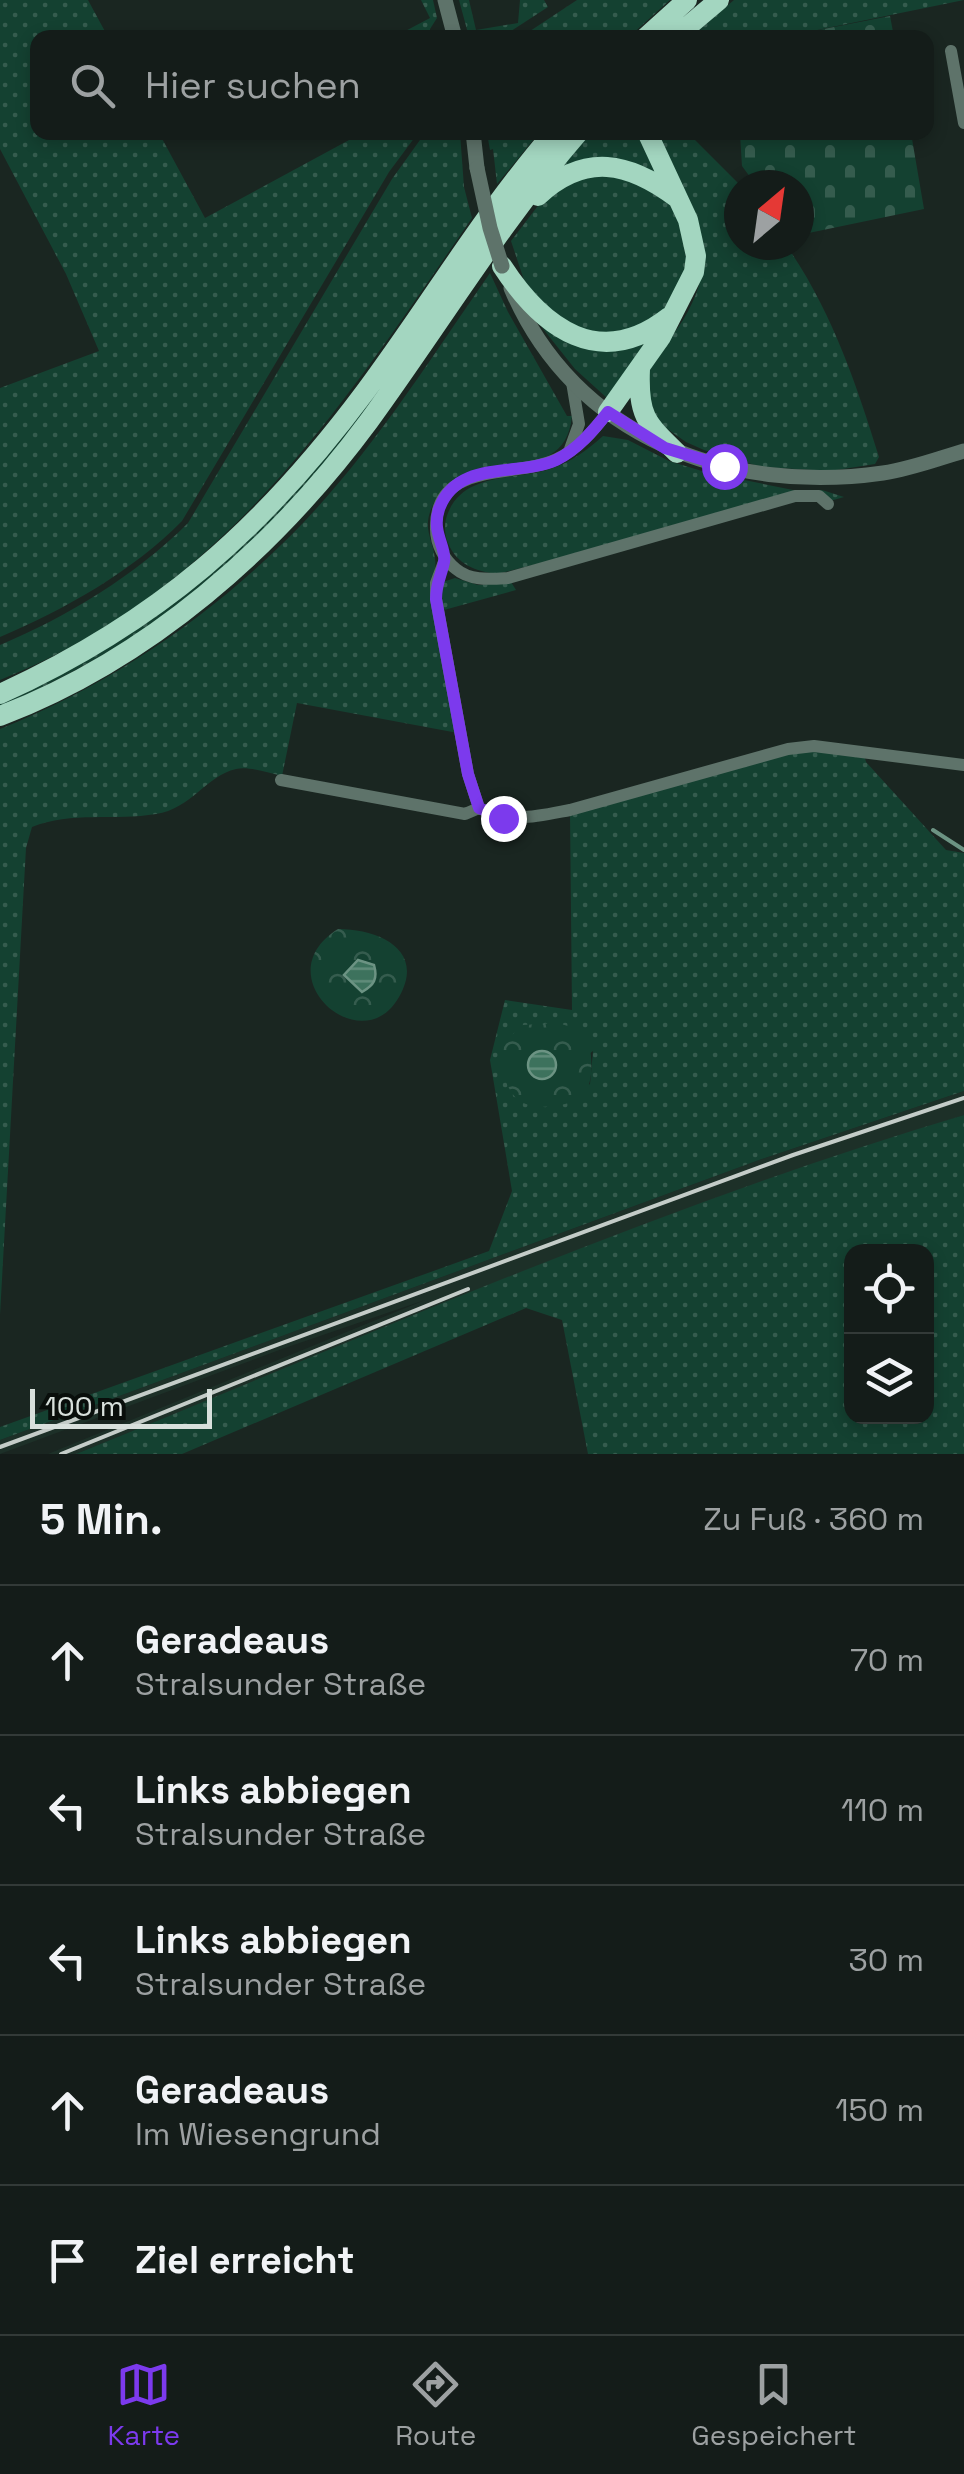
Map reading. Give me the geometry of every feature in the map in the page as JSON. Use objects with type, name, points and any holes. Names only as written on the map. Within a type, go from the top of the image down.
[{"type":"highway","points":[[655,30],[687,0]]},
{"type":"highway","points":[[683,30],[719,0]]},
{"type":"highway","points":[[0,694],[54,669],[134,622],[189,582],[250,527],[291,485],[367,390],[471,236],[548,140]]},
{"type":"highway","points":[[0,716],[82,677],[138,643],[212,589],[288,519],[350,446],[513,217],[573,140]]},
{"type":"highway","points":[[608,412],[675,312],[690,284],[696,256],[688,220],[650,140]]},
{"type":"highway","points":[[513,217],[550,184],[592,167],[621,168],[639,174],[680,200]]},
{"type":"highway","points":[[502,266],[518,297],[563,330],[593,341],[636,336],[675,312]]},
{"type":"highway","points":[[640,368],[638,394],[646,422],[677,453]]},
{"type":"street","points":[[445,0],[452,30]]},
{"type":"street","points":[[951,51],[964,123]]},
{"type":"street","points":[[474,140],[490,228],[502,266]]},
{"type":"street","points":[[518,297],[545,349],[572,382],[608,412],[677,453],[756,473],[841,478],[906,468],[964,451]]},
{"type":"street","points":[[569,452],[579,424],[572,382]]},
{"type":"street","points":[[608,412],[569,452],[541,465],[488,472],[460,482],[437,515],[437,539],[445,560],[466,575],[508,578],[796,496],[819,496],[828,504]]},
{"type":"street","points":[[445,560],[436,583],[436,599],[468,774],[479,808]]},
{"type":"street","points":[[281,780],[465,814],[479,808],[503,818],[537,817],[788,749],[814,746],[964,765]]},
{"type":"shaded area","points":[[358,960],[374,965],[376,974],[370,987],[362,992],[344,975]]},
{"type":"shaded area","points":[[542,1051],[552,1055],[556,1065],[552,1075],[542,1079],[532,1075],[528,1065],[532,1055]]},
{"type":"shaded area","points":[[964,1091],[964,1115],[722,1196],[76,1454],[48,1454],[425,1300],[0,1454],[0,1440],[759,1160]]},
{"type":"green space","points":[[0,0],[88,0],[104,30],[30,30],[30,140],[163,140],[205,218],[349,140],[413,140],[389,172],[182,521],[97,588],[0,637],[0,388],[99,351],[66,274],[0,149]]},
{"type":"green space","points":[[421,0],[433,0],[437,18],[430,30],[407,30],[430,18]]},
{"type":"green space","points":[[459,0],[469,0],[476,30],[467,30]]},
{"type":"green space","points":[[520,0],[544,0],[548,7],[513,30],[476,30],[518,23]]},
{"type":"green space","points":[[577,0],[670,0],[637,30],[532,30]]},
{"type":"green space","points":[[734,0],[964,0],[817,30],[698,30]]},
{"type":"green space","points":[[890,16],[893,30],[819,30]]},
{"type":"green space","points":[[420,140],[461,140],[464,187],[472,218],[324,424],[214,544],[150,597],[80,642],[0,680],[0,645],[100,593],[188,523],[392,179]]},
{"type":"green space","points":[[488,140],[533,140],[497,184],[493,149],[490,150]]},
{"type":"green space","points":[[556,140],[566,140],[373,403],[276,520],[221,573],[169,613],[87,664],[0,707],[0,701],[217,569]]},
{"type":"green space","points":[[581,140],[644,140],[665,181],[557,172]]},
{"type":"green space","points":[[656,140],[695,140],[725,170],[724,260],[796,260],[841,347],[879,457],[875,464],[830,471],[762,467],[704,450],[656,421],[645,380],[683,320],[696,294],[702,269],[698,224]]},
{"type":"green space","points":[[740,140],[912,140],[924,209],[814,232],[814,170],[745,170]]},
{"type":"green space","points":[[607,171],[661,193],[678,216],[687,263],[673,300],[654,320],[613,335],[568,327],[526,286],[511,241],[560,185]]},
{"type":"green space","points":[[490,273],[567,416],[572,416],[565,440],[551,454],[532,462],[465,474],[446,486],[429,515],[435,564],[434,614],[458,733],[297,703],[282,776],[236,769],[168,811],[62,819],[32,827],[26,848],[0,1315],[0,729],[83,690],[162,643],[269,556],[353,465]]},
{"type":"green space","points":[[536,320],[562,337],[656,332],[607,398],[575,369]]},
{"type":"green space","points":[[603,436],[628,440],[669,461],[705,472],[793,490],[822,490],[844,497],[830,501],[822,493],[497,574],[475,569],[456,557],[445,524],[456,500],[466,490],[558,466]]},
{"type":"green space","points":[[455,578],[478,585],[511,582],[516,590],[444,610],[440,589],[443,582]]},
{"type":"green space","points":[[788,753],[864,754],[866,762],[946,850],[964,853],[964,1091],[759,1160],[0,1440],[0,1427],[489,1251],[512,1191],[490,1060],[505,1000],[572,1010],[570,813]],"holes":[[[593,1051],[590,1084],[552,1106],[525,1103]]]},
{"type":"green space","points":[[338,929],[369,933],[394,945],[407,967],[399,997],[383,1015],[363,1021],[344,1017],[326,1005],[315,989],[311,969],[318,948]],"holes":[[[358,960],[374,965],[362,991],[345,975]]]},
{"type":"green space","points":[[557,1023],[582,1034],[589,1046],[588,1088],[576,1099],[559,1105],[540,1107],[522,1102],[505,1080],[499,1046],[523,1025]]},
{"type":"green space","points":[[964,1115],[964,1454],[588,1454],[562,1320],[526,1308],[182,1454],[76,1454],[516,1274],[739,1189]]},
{"type":"waterway","points":[[933,830],[964,850]]},
{"type":"railway","points":[[0,1447],[793,1155],[964,1098]]},
{"type":"railway","points":[[61,1454],[468,1289]]},
{"type":"route","points":[[503,818],[479,808],[468,774],[436,599],[436,583],[445,560],[436,527],[442,503],[460,482],[473,476],[556,460],[572,450],[608,412],[665,448],[724,466]]}]
